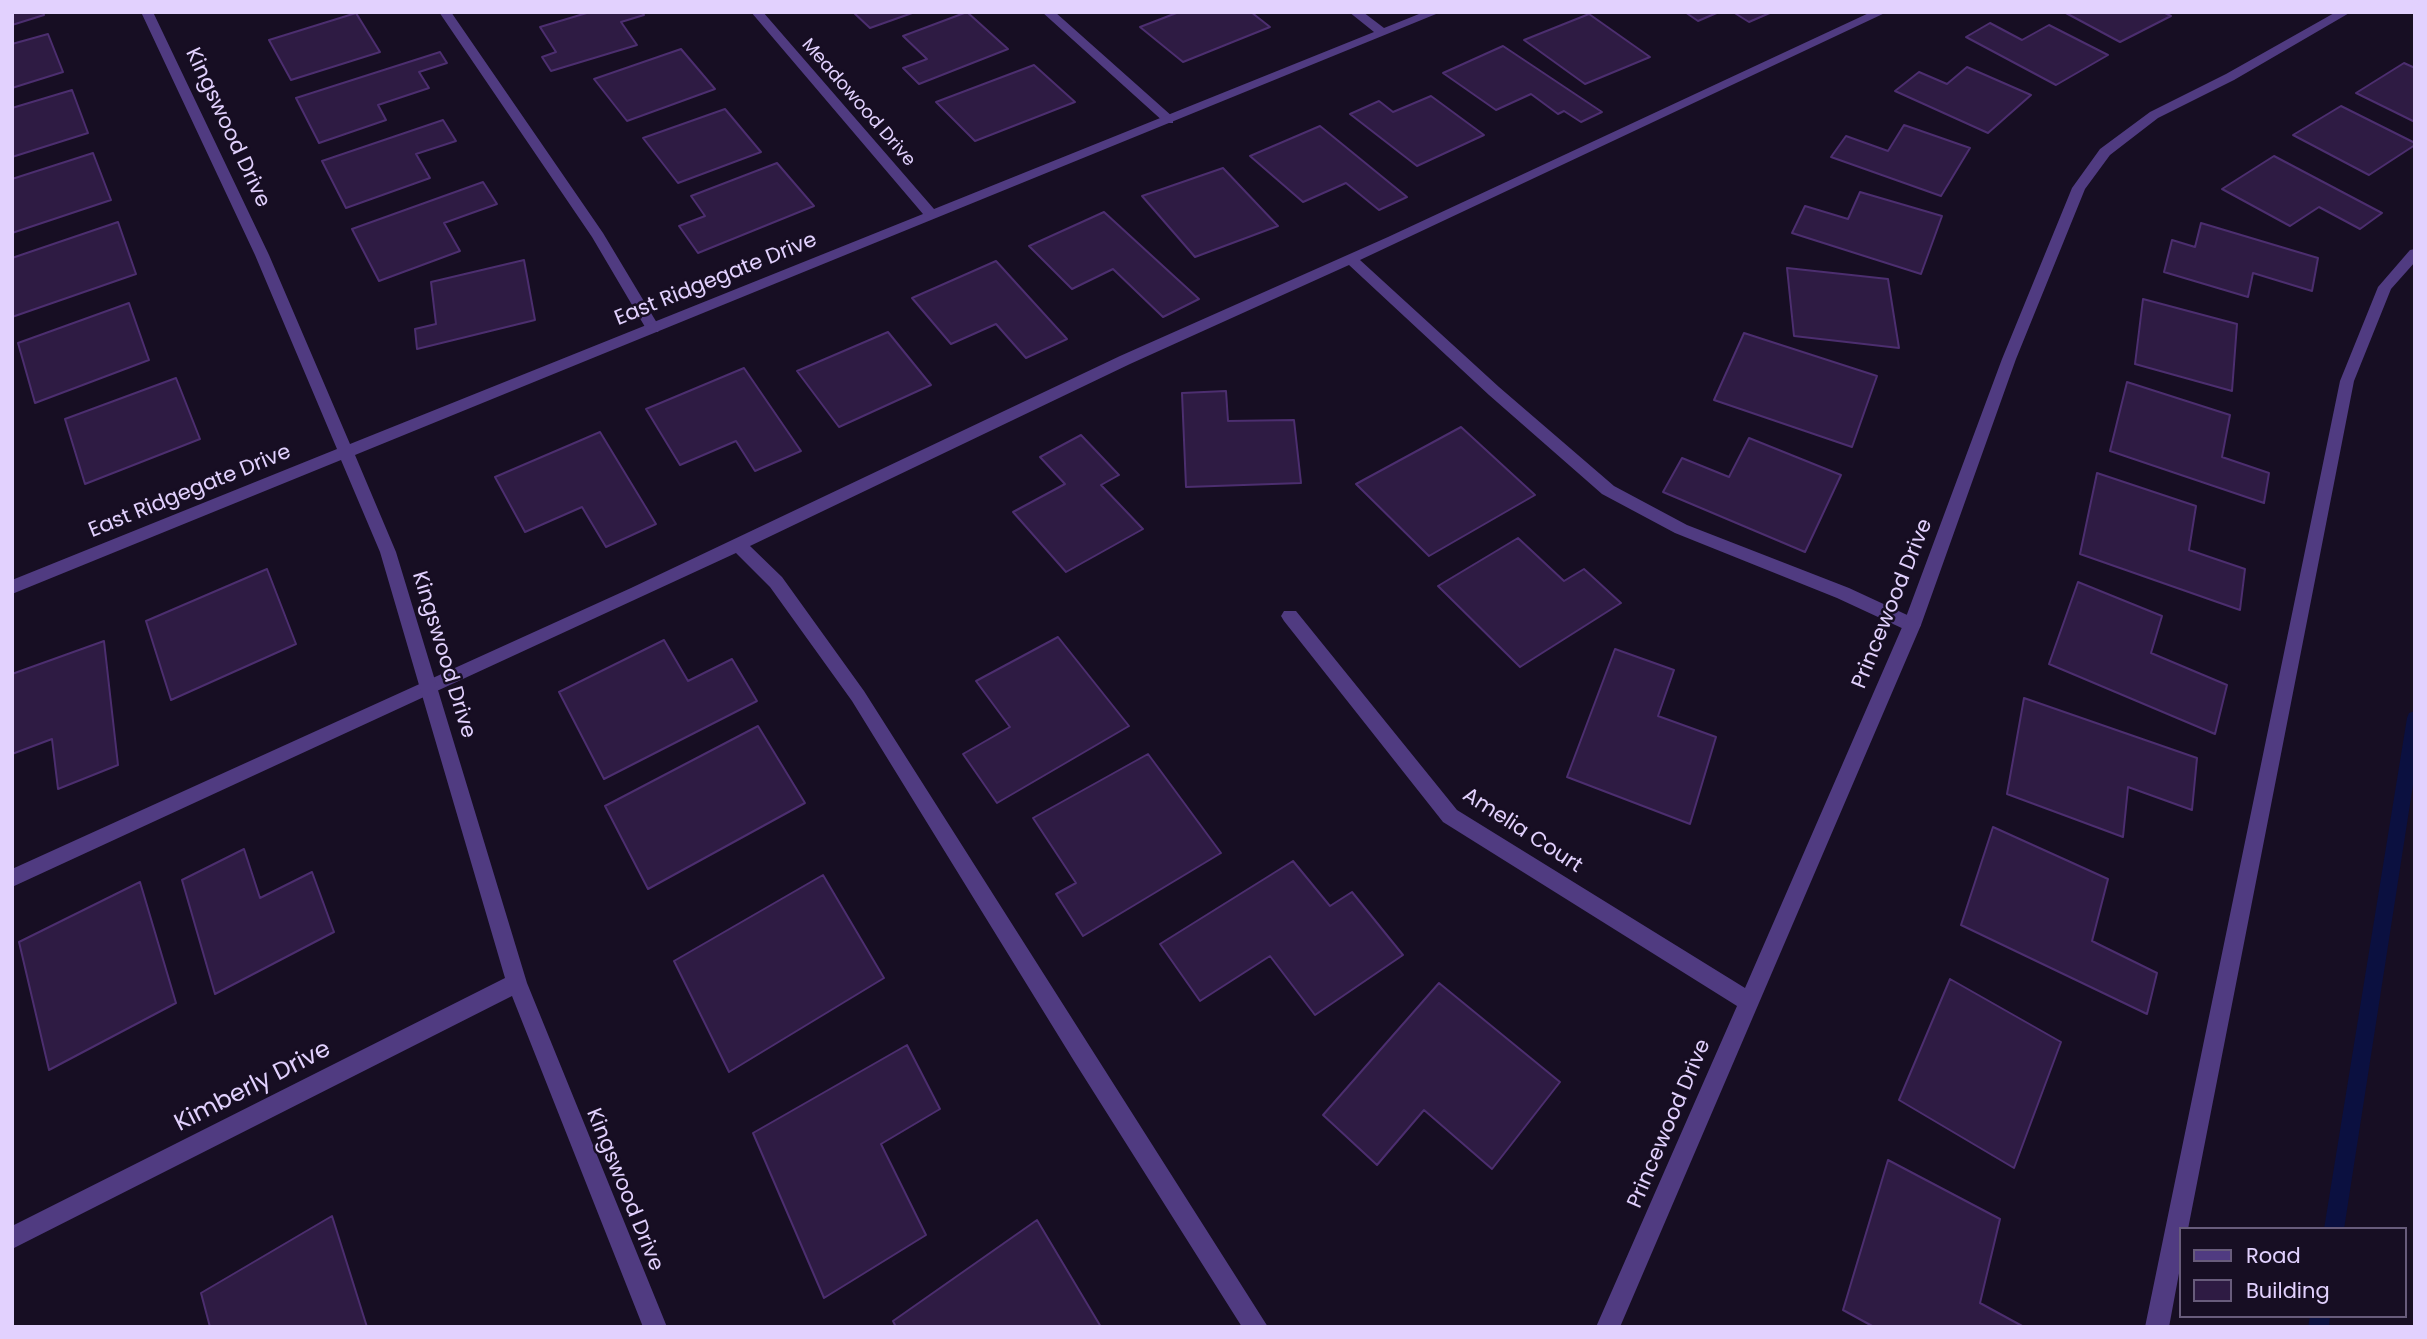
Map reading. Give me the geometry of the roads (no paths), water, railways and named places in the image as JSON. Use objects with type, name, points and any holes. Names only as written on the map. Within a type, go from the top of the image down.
[{"type":"street","name":"Kingswood Drive","points":[[147,12],[262,255],[388,552],[517,983],[655,1327]]},
{"type":"street","points":[[445,12],[598,236],[653,328]]},
{"type":"street","name":"Meadowood Drive","points":[[758,12],[932,216]]},
{"type":"street","points":[[1048,12],[1169,120]]},
{"type":"street","points":[[1355,12],[1383,33]]},
{"type":"street","name":"East Ridgegate Drive","points":[[12,587],[1435,12]]},
{"type":"street","points":[[12,878],[429,688],[1125,360],[1351,259],[1881,12]]},
{"type":"street","name":"Princewood Drive","points":[[1608,1327],[1912,625],[2009,359],[2079,188],[2105,152],[2154,115],[2230,77],[2345,12]]},
{"type":"street","points":[[2157,1327],[2347,381],[2385,287],[2415,253]]},
{"type":"street","points":[[1351,259],[1494,391],[1608,490],[1682,529],[1843,593],[1912,625]]},
{"type":"street","points":[[738,544],[776,582],[858,696],[1081,1054],[1256,1327]]},
{"type":"street","name":"Amelia Court","points":[[1290,616],[1450,816],[1748,1001]]},
{"type":"street","name":"Kimberly Drive","points":[[12,1238],[517,983]]},
{"type":"waterway","points":[[2334,1227],[2415,718]]},
{"type":"waterway","points":[[2318,1327],[2320,1318]]}]
